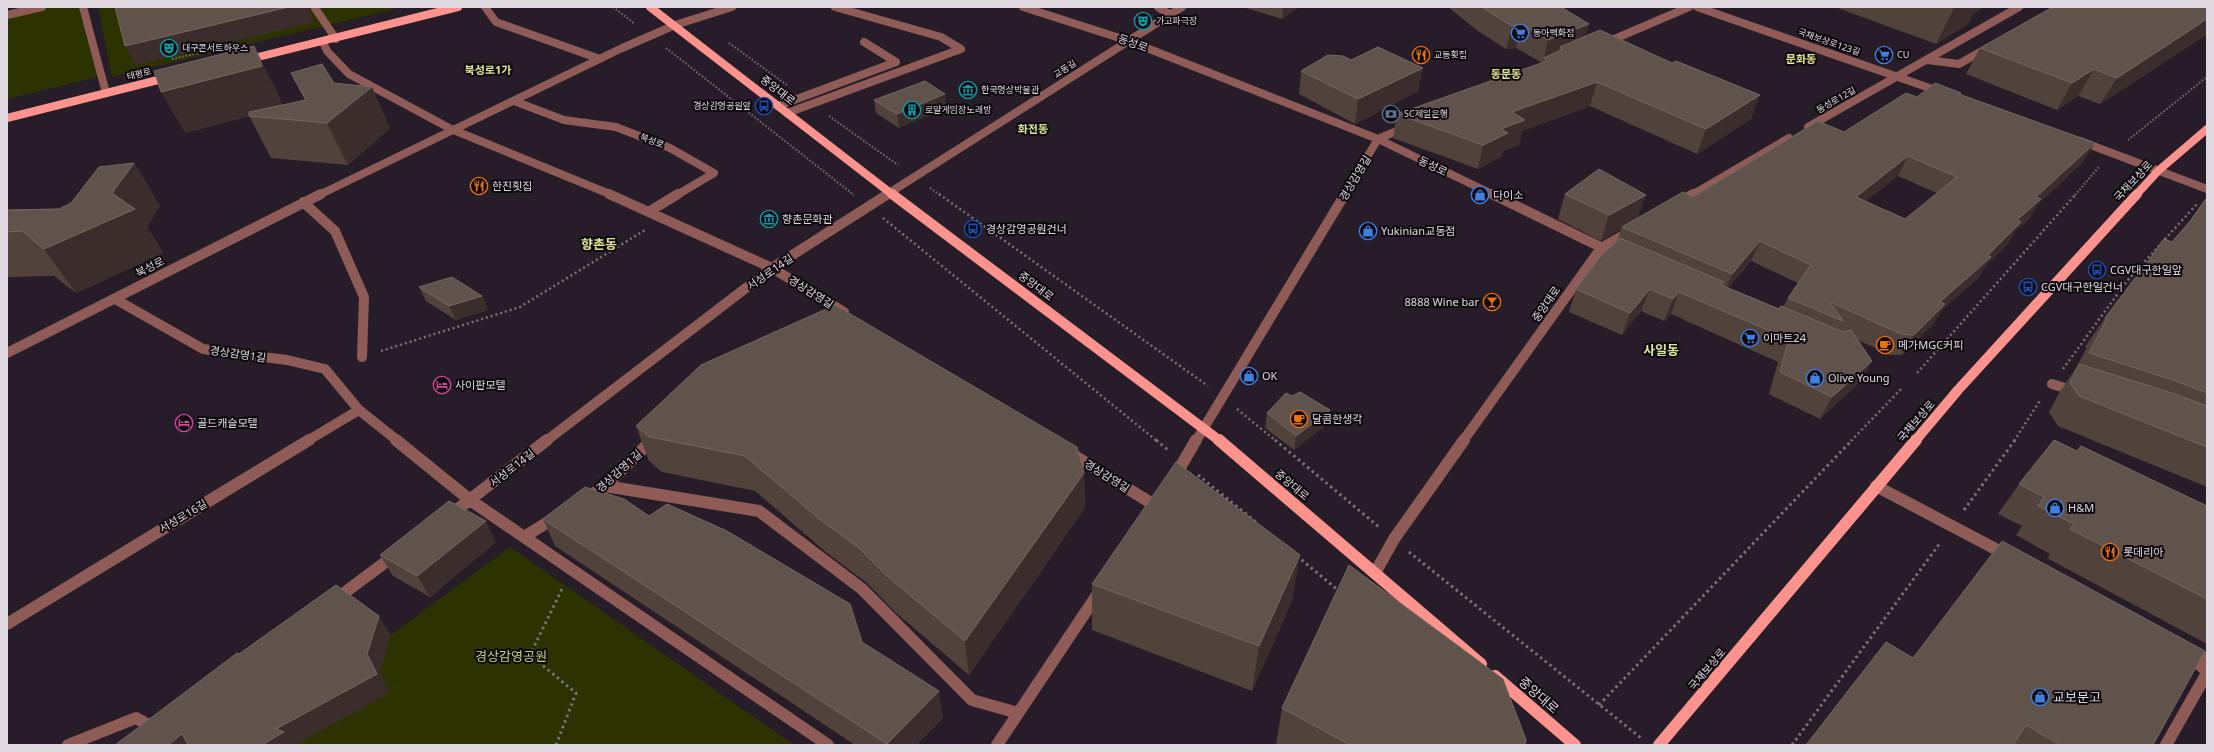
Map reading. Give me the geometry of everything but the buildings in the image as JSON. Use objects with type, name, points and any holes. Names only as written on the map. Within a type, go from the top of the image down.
[{"type":"main road","points":[[441,12],[452,7]]},
{"type":"main road","points":[[240,61],[336,39],[458,7]]},
{"type":"main road","name":"중앙대로","points":[[650,7],[890,193],[1203,427],[1376,573],[1575,745]]},
{"type":"main road","name":"태평로","points":[[7,118],[179,75]]},
{"type":"main road","name":"국채보상로","points":[[1659,745],[1876,486],[1979,367],[2158,171],[2207,129]]},
{"type":"street","points":[[7,15],[42,7]]},
{"type":"street","points":[[83,7],[106,93]]},
{"type":"street","points":[[485,7],[496,22],[600,59]]},
{"type":"street","points":[[675,26],[732,7]]},
{"type":"street","points":[[788,113],[961,49],[941,37],[835,7]]},
{"type":"street","name":"동성로","points":[[1023,7],[1129,41],[1378,139],[1601,248],[1630,260]]},
{"type":"street","points":[[1158,7],[1171,14]]},
{"type":"street","name":"교동길","points":[[890,193],[1182,7]]},
{"type":"street","points":[[1595,47],[1689,7]]},
{"type":"street","name":"국채보상로123길","points":[[1697,7],[1949,94]]},
{"type":"street","name":"동성로12길","points":[[1670,208],[2018,7]]},
{"type":"street","points":[[314,8],[336,39]]},
{"type":"street","name":"북성로","points":[[7,353],[303,202],[451,129],[514,101],[600,59],[675,26]]},
{"type":"street","points":[[323,42],[327,52],[349,74],[451,129],[664,218],[772,268]]},
{"type":"street","points":[[778,106],[896,62],[864,42]]},
{"type":"street","points":[[1927,60],[1959,64],[1980,52]]},
{"type":"street","name":"북성로","points":[[514,101],[564,120],[616,127],[670,148],[714,173],[650,212]]},
{"type":"street","points":[[1378,139],[1415,124]]},
{"type":"street","name":"경상감영길","points":[[1148,519],[1203,427],[1223,398],[1378,139]]},
{"type":"street","points":[[2075,139],[2207,189]]},
{"type":"street","name":"서성로14길","points":[[438,524],[772,268],[890,193]]},
{"type":"street","points":[[303,202],[335,231],[364,297],[362,357]]},
{"type":"street","points":[[1601,248],[1636,228]]},
{"type":"street","name":"중앙대로","points":[[1376,573],[1394,539],[1601,248]]},
{"type":"street","name":"경상감영길","points":[[772,268],[856,320]]},
{"type":"street","name":"경상감영1길","points":[[115,299],[203,349],[287,360],[325,369],[359,410],[470,500],[828,745]]},
{"type":"street","points":[[2052,384],[2087,395]]},
{"type":"street","name":"서성로16길","points":[[7,624],[359,410]]},
{"type":"street","name":"경상감영1길","points":[[578,503],[605,486],[660,433]]},
{"type":"street","name":"경상감영길","points":[[1063,448],[1156,506]]},
{"type":"street","points":[[605,486],[760,511],[862,589],[972,700],[1018,713]]},
{"type":"street","points":[[1876,486],[2014,559]]},
{"type":"street","points":[[524,537],[565,512]]},
{"type":"street","points":[[323,608],[406,547]]},
{"type":"street","points":[[997,745],[1105,584]]},
{"type":"street","points":[[2166,745],[2207,672],[2180,648],[2207,659]]},
{"type":"street","points":[[68,745],[136,718],[155,730]]},
{"type":"path","points":[[613,7],[870,207],[1257,523]]},
{"type":"path","points":[[726,41],[802,96]]},
{"type":"path","points":[[1917,373],[2112,152],[2207,77]]},
{"type":"path","points":[[813,104],[1223,398],[1642,740]]},
{"type":"path","points":[[1792,745],[2018,436],[2027,419],[2127,281],[2202,199]]},
{"type":"path","points":[[362,357],[520,308],[664,218]]},
{"type":"path","points":[[1599,705],[1903,387]]},
{"type":"path","points":[[1294,553],[1343,594]]},
{"type":"path","points":[[556,745],[576,693],[530,655],[572,569]]},
{"type":"green space","points":[[42,7],[83,7],[102,76],[7,99],[7,15]]},
{"type":"green space","points":[[98,7],[403,7],[112,77]]},
{"type":"green space","name":"경상감영공원","points":[[510,547],[794,745],[242,745]]},
{"type":"place","name":"가고파극장","points":[[1143,21]]},
{"type":"place","name":"동아백화점","points":[[1520,33]]},
{"type":"place","name":"대구콘서트하우스","points":[[169,48]]},
{"type":"place","name":"교동횟집","points":[[1421,55]]},
{"type":"place","name":"CU","points":[[1884,55]]},
{"type":"place","name":"한국영상박물관","points":[[968,90]]},
{"type":"place","name":"경상감영공원앞","points":[[764,106]]},
{"type":"place","name":"로얄게임장노래방","points":[[912,110]]},
{"type":"place","name":"SC제일은행","points":[[1391,114]]},
{"type":"place","name":"한진횟집","points":[[479,186]]},
{"type":"place","name":"다이소","points":[[1480,195]]},
{"type":"place","name":"향촌문화관","points":[[769,219]]},
{"type":"place","name":"경상감영공원건너","points":[[973,229]]},
{"type":"place","name":"Yukinian교동점","points":[[1368,231]]},
{"type":"place","name":"CGV대구한일앞","points":[[2097,270]]},
{"type":"place","name":"CGV대구한일건너","points":[[2028,287]]},
{"type":"place","name":"8888 Wine bar","points":[[1492,302]]},
{"type":"place","name":"이마트24","points":[[1750,338]]},
{"type":"place","name":"메가MGC커피","points":[[1885,345]]},
{"type":"place","name":"OK","points":[[1249,376]]},
{"type":"place","name":"Olive Young","points":[[1815,378]]},
{"type":"place","name":"사이판모텔","points":[[442,385]]},
{"type":"place","name":"달콤한생각","points":[[1299,419]]},
{"type":"place","name":"골드캐슬모텔","points":[[184,423]]},
{"type":"place","name":"H&M","points":[[2055,508]]},
{"type":"place","name":"롯데리아","points":[[2110,552]]},
{"type":"place","name":"교보문고","points":[[2040,697]]},
{"type":"district","name":"문화동","points":[[1801,59]]},
{"type":"district","name":"북성로1가","points":[[488,70]]},
{"type":"district","name":"동문동","points":[[1506,74]]},
{"type":"district","name":"화전동","points":[[1033,129]]},
{"type":"district","name":"향촌동","points":[[599,244]]},
{"type":"district","name":"사일동","points":[[1661,350]]}]
